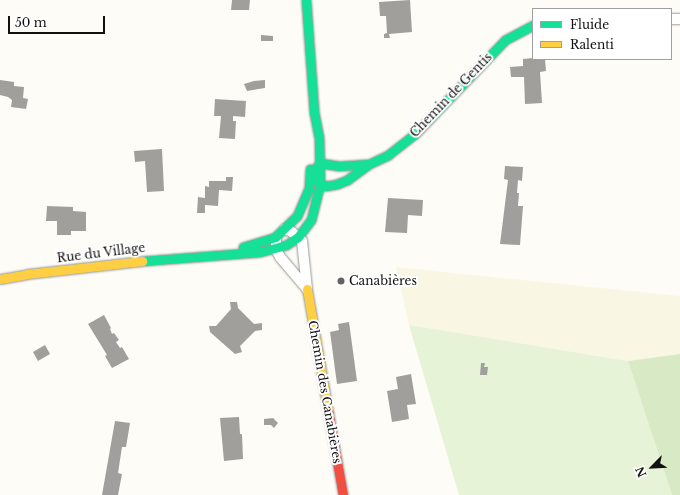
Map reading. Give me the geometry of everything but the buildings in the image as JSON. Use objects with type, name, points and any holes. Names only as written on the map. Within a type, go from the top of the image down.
[{"type":"street","points":[[306,0],[314,112],[309,188],[297,216],[280,233],[276,249],[285,265],[307,289]]},
{"type":"street","name":"Chemin de Gentis","points":[[320,184],[326,186],[347,180],[369,164],[388,155],[415,134],[488,56],[505,40],[532,26]]},
{"type":"street","name":"Rue du Village","points":[[0,280],[27,274],[107,264],[206,255],[232,255],[276,249],[286,245],[298,237],[311,220],[315,209],[320,184],[320,163],[319,138],[314,112]]},
{"type":"street","points":[[310,174],[320,163]]},
{"type":"street","name":"Chemin de Gentis","points":[[320,163],[339,166],[369,164]]},
{"type":"street","points":[[310,174],[320,184]]},
{"type":"street","points":[[280,233],[298,237]]},
{"type":"street","name":"Rue du Village","points":[[206,255],[250,246],[280,233]]},
{"type":"street","name":"Chemin des Canabières","points":[[298,237],[302,241],[304,250],[307,289],[343,495]]},
{"type":"shaded area","points":[[396,267],[680,296],[680,354],[628,361],[409,325]]},
{"type":"green space","points":[[409,325],[628,361],[672,495],[459,495]]},
{"type":"green space","points":[[680,354],[680,495],[672,495],[628,361]]},
{"type":"traffic: fast","points":[[142,261],[260,252],[286,245],[298,237],[311,220],[320,184],[319,138],[314,112],[306,0]]},
{"type":"traffic: fast","points":[[369,164],[388,155],[415,134],[505,40],[532,26]]},
{"type":"traffic: fast","points":[[320,163],[339,166],[369,164],[347,180],[326,186],[320,184],[310,174],[320,163]]},
{"type":"traffic: fast","points":[[243,247],[275,237],[297,216],[309,188],[310,169]]},
{"type":"traffic: slow","points":[[0,279],[27,274],[142,261]]},
{"type":"traffic: slow","points":[[307,289],[328,411]]},
{"type":"traffic: jam","points":[[328,411],[343,495]]},
{"type":"place","name":"Canabières","points":[[341,281]]}]
